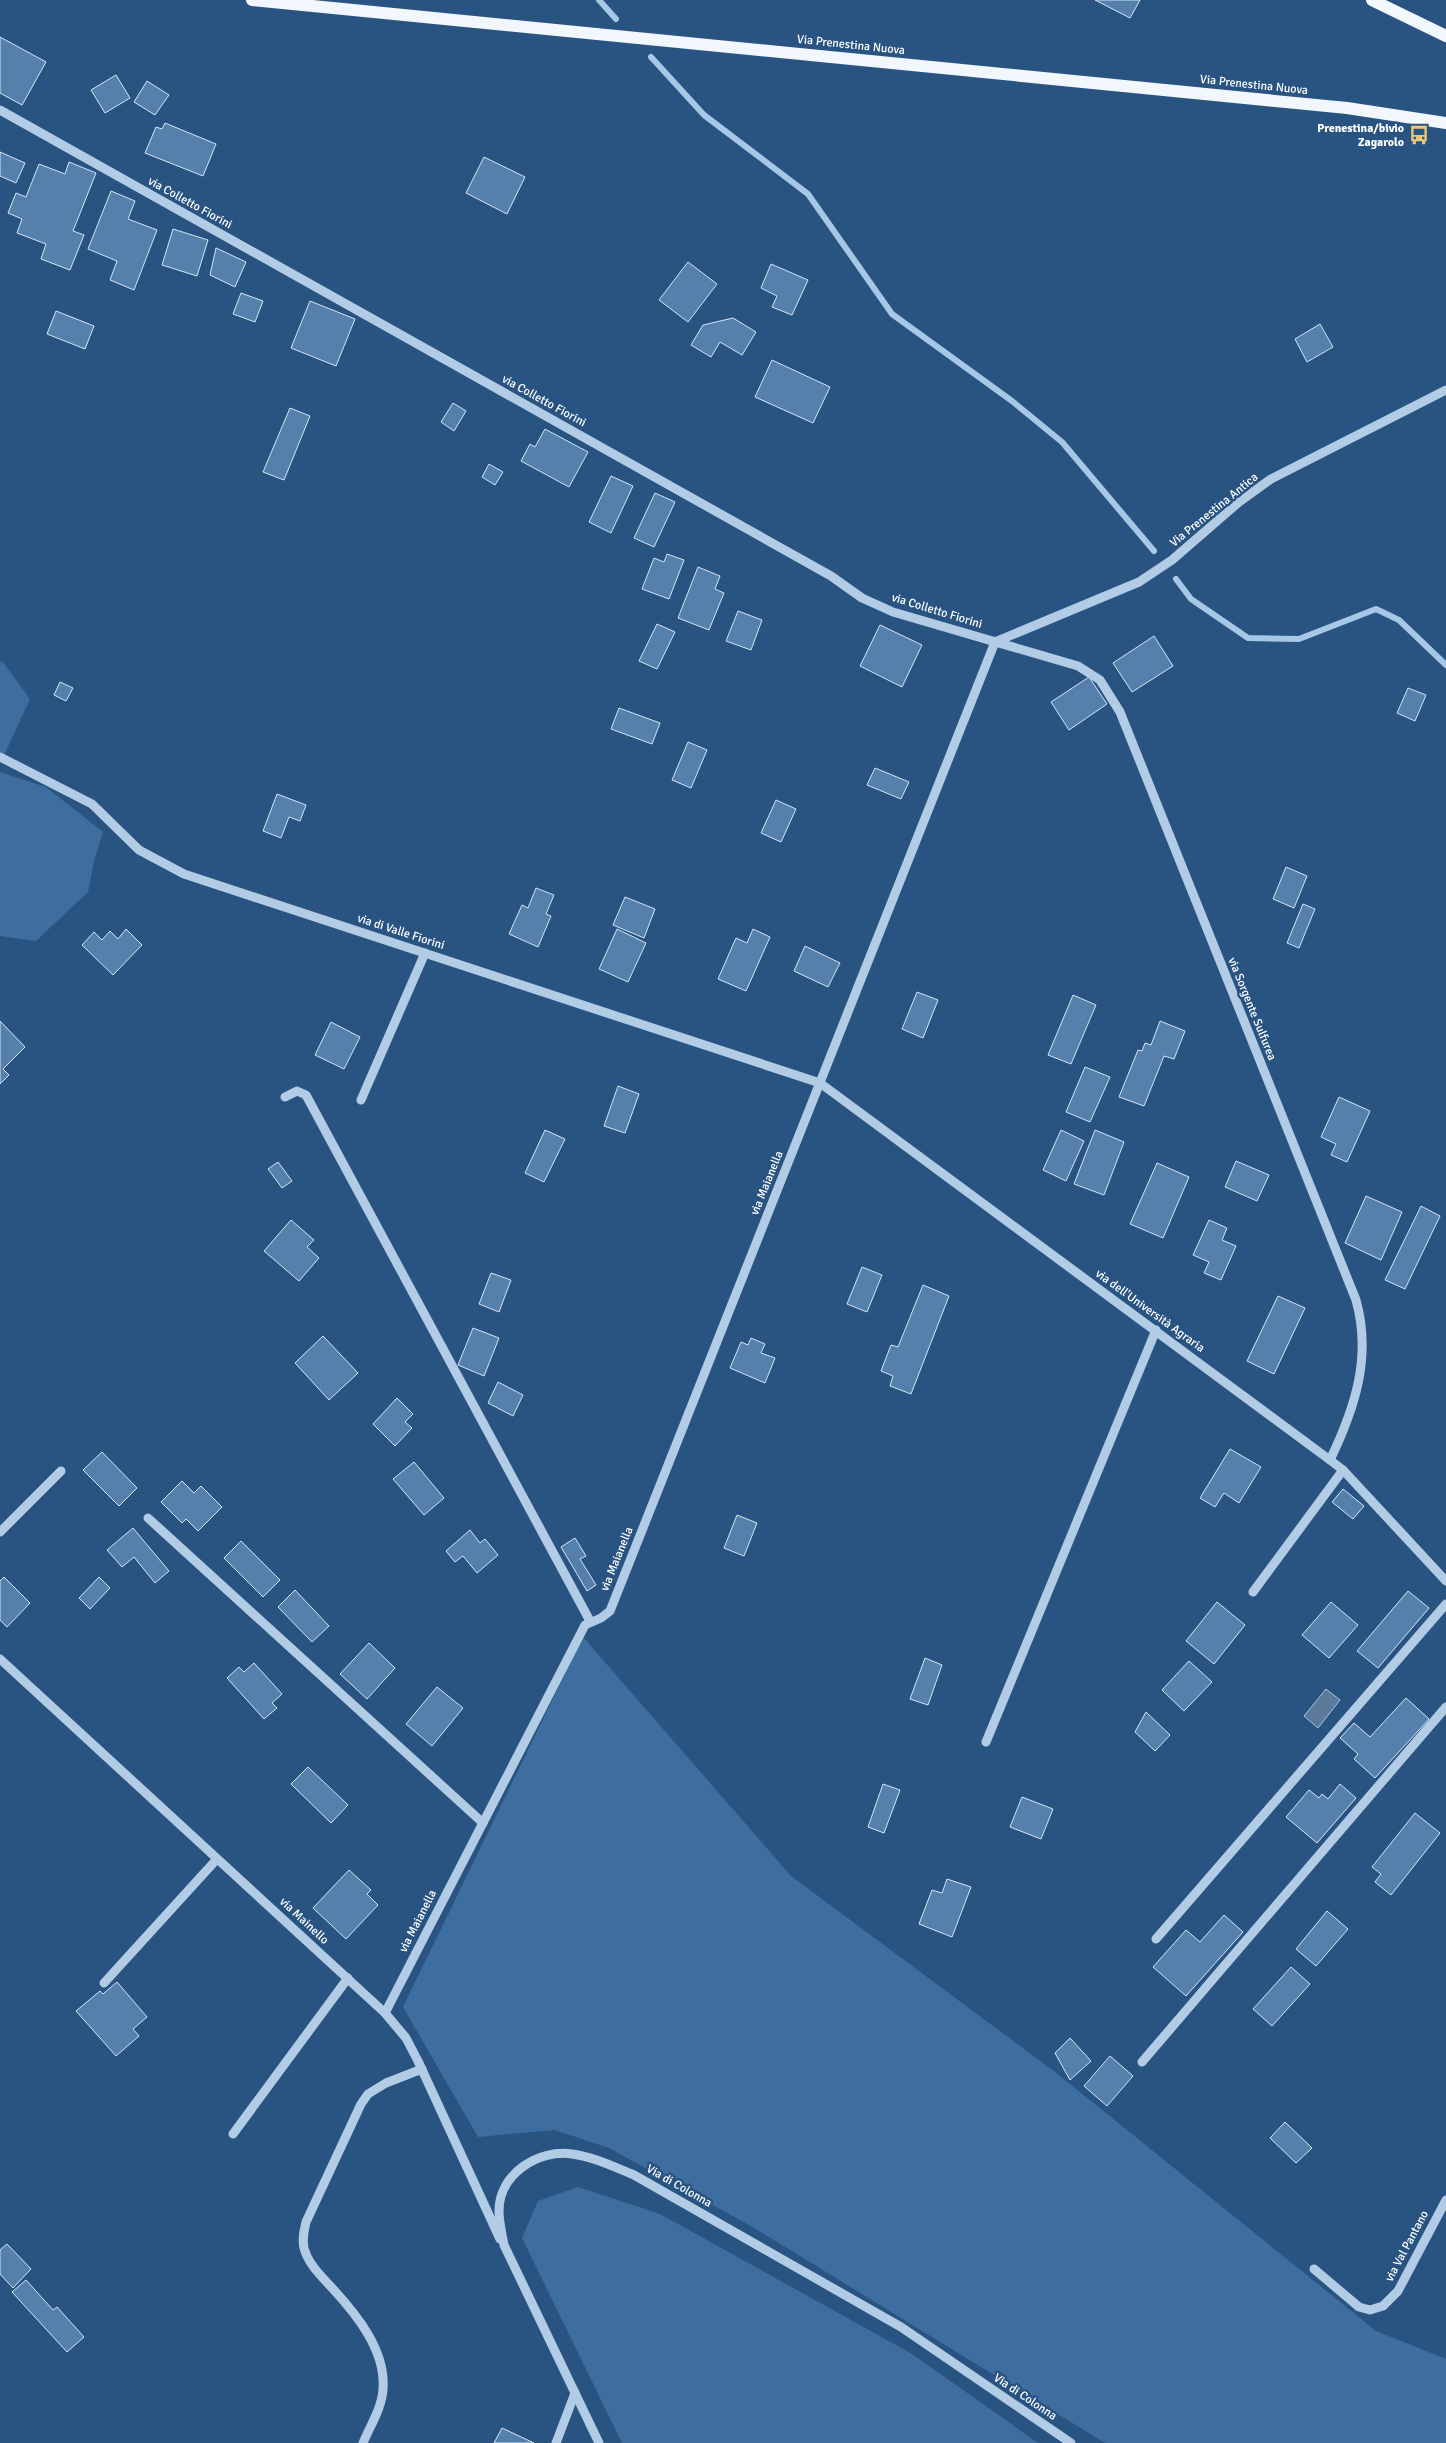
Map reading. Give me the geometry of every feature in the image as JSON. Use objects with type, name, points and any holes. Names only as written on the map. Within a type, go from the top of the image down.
[{"type":"main road","name":"Via Prenestina Nuova","points":[[252,0],[1347,108],[1446,123]]},
{"type":"main road","points":[[1372,0],[1446,36]]},
{"type":"street","name":"via Colletto Fiorini","points":[[0,110],[831,576],[862,598],[893,612],[995,642]]},
{"type":"street","name":"Via Prenestina Antica","points":[[995,642],[1139,582],[1172,560],[1239,502],[1272,479],[1446,390]]},
{"type":"street","name":"via Maianella","points":[[385,2012],[585,1624],[601,1618],[610,1610],[995,642]]},
{"type":"street","name":"via Sorgente Sulfurea","points":[[995,642],[1089,671],[1106,687],[1120,712],[1356,1300],[1362,1320],[1363,1359],[1353,1409],[1330,1460]]},
{"type":"street","name":"via di Valle Fiorini","points":[[0,756],[92,804],[139,850],[168,867],[820,1084]]},
{"type":"street","points":[[361,1100],[425,954]]},
{"type":"street","name":"via dell'Università Agraria","points":[[820,1084],[1156,1330],[1343,1470],[1446,1581]]},
{"type":"street","points":[[285,1097],[297,1091],[306,1095],[590,1621]]},
{"type":"street","points":[[986,1742],[1156,1330]]},
{"type":"street","points":[[1253,1592],[1343,1470]]},
{"type":"street","points":[[0,1532],[61,1471]]},
{"type":"street","points":[[148,1518],[483,1823]]},
{"type":"street","points":[[1156,1939],[1446,1604]]},
{"type":"street","name":"via Mainello","points":[[0,1659],[385,2012],[406,2038],[422,2069],[510,2262]]},
{"type":"street","points":[[1142,2062],[1446,1707]]},
{"type":"street","points":[[104,1983],[217,1859]]},
{"type":"street","points":[[233,2134],[348,1978]]},
{"type":"street","points":[[363,2443],[382,2401],[384,2389],[377,2354],[356,2315],[312,2264],[304,2250],[303,2235],[306,2222],[361,2104],[378,2087],[422,2069]]},
{"type":"street","name":"Via di Colonna","points":[[599,2443],[510,2262],[504,2245],[499,2210],[502,2194],[512,2176],[520,2167],[548,2156],[571,2154],[608,2164],[634,2176],[901,2327],[1070,2443]]},
{"type":"street","name":"via Val Pantano","points":[[1314,2269],[1359,2307],[1370,2310],[1383,2306],[1398,2291],[1446,2200]]},
{"type":"street","points":[[556,2443],[575,2393]]},
{"type":"shaded area","points":[[2,661],[30,699],[0,764],[0,662]]},
{"type":"shaded area","points":[[0,772],[46,787],[103,832],[94,861],[88,892],[36,941],[0,936]]},
{"type":"shaded area","points":[[583,1637],[791,1876],[1055,2072],[1376,2331],[1446,2359],[1446,2443],[1105,2443],[756,2229],[609,2148],[555,2130],[478,2137],[403,2007]]},
{"type":"shaded area","points":[[1326,1689],[1340,1700],[1318,1728],[1304,1716]]},
{"type":"shaded area","points":[[578,2187],[660,2214],[912,2354],[1038,2443],[622,2443],[522,2238],[538,2201]]},
{"type":"building","points":[[1095,0],[1140,0],[1130,18]]},
{"type":"building","points":[[0,37],[46,62],[22,105],[0,93]]},
{"type":"building","points":[[116,75],[130,98],[105,113],[91,90]]},
{"type":"building","points":[[147,81],[169,95],[155,115],[134,102]]},
{"type":"building","points":[[165,123],[216,144],[203,176],[145,153],[156,127],[162,129]]},
{"type":"building","points":[[0,152],[25,163],[16,183],[0,176]]},
{"type":"building","points":[[484,157],[525,177],[507,214],[466,193]]},
{"type":"building","points":[[69,162],[96,173],[73,231],[84,235],[70,270],[41,259],[46,244],[17,233],[22,219],[8,213],[16,193],[26,197],[39,164],[65,174]]},
{"type":"building","points":[[111,191],[135,201],[128,219],[157,230],[134,290],[110,280],[117,261],[88,249]]},
{"type":"building","points":[[173,229],[208,240],[197,276],[162,265]]},
{"type":"building","points":[[216,248],[246,262],[235,287],[210,275]]},
{"type":"building","points":[[688,262],[717,284],[688,322],[659,300]]},
{"type":"building","points":[[771,264],[808,280],[792,315],[772,307],[777,296],[761,288]]},
{"type":"building","points":[[241,293],[263,301],[255,322],[233,314]]},
{"type":"building","points":[[310,301],[355,319],[336,366],[291,348]]},
{"type":"building","points":[[56,311],[94,326],[85,349],[47,334]]},
{"type":"building","points":[[733,318],[756,332],[742,355],[720,342],[711,357],[691,345],[703,325]]},
{"type":"building","points":[[1320,324],[1333,347],[1307,362],[1295,339]]},
{"type":"building","points":[[772,360],[830,387],[813,423],[755,397]]},
{"type":"building","points":[[453,403],[466,411],[454,431],[441,422]]},
{"type":"building","points":[[290,408],[310,416],[284,480],[263,472]]},
{"type":"building","points":[[545,429],[588,452],[569,487],[521,461],[530,444],[535,447]]},
{"type":"building","points":[[489,464],[503,472],[495,485],[482,477]]},
{"type":"building","points":[[611,476],[633,486],[611,533],[589,522]]},
{"type":"building","points":[[655,493],[675,502],[654,547],[634,538]]},
{"type":"building","points":[[667,554],[684,560],[669,599],[642,589],[654,558],[664,562]]},
{"type":"building","points":[[698,567],[720,576],[715,589],[724,593],[709,630],[678,618]]},
{"type":"building","points":[[738,611],[762,620],[751,650],[726,641]]},
{"type":"building","points":[[657,624],[675,632],[657,669],[639,661]]},
{"type":"building","points":[[880,625],[922,645],[902,687],[860,666]]},
{"type":"building","points":[[1154,636],[1173,666],[1132,692],[1113,663]]},
{"type":"building","points":[[1089,677],[1107,704],[1069,730],[1051,702]]},
{"type":"building","points":[[60,682],[73,688],[66,701],[54,695]]},
{"type":"building","points":[[1408,688],[1426,695],[1415,721],[1397,713]]},
{"type":"building","points":[[619,708],[660,723],[652,744],[611,729]]},
{"type":"building","points":[[688,742],[707,750],[691,788],[672,780]]},
{"type":"building","points":[[875,768],[909,782],[901,799],[867,785]]},
{"type":"building","points":[[277,794],[306,805],[300,821],[289,817],[281,838],[263,831]]},
{"type":"building","points":[[776,800],[796,809],[781,842],[761,833]]},
{"type":"building","points":[[1286,867],[1307,876],[1294,908],[1273,899]]},
{"type":"building","points":[[536,888],[554,895],[546,914],[551,916],[538,947],[509,934],[522,905],[528,908]]},
{"type":"building","points":[[625,897],[655,909],[644,938],[613,925]]},
{"type":"building","points":[[1303,904],[1315,909],[1299,948],[1287,943]]},
{"type":"building","points":[[126,929],[142,945],[113,975],[82,945],[94,932],[102,940],[110,931],[118,939]]},
{"type":"building","points":[[617,929],[646,943],[628,982],[599,969]]},
{"type":"building","points":[[753,929],[770,937],[746,991],[718,979],[736,938],[747,943]]},
{"type":"building","points":[[805,946],[840,963],[828,987],[794,971]]},
{"type":"building","points":[[917,992],[938,1000],[923,1038],[902,1029]]},
{"type":"building","points":[[1073,995],[1096,1005],[1071,1064],[1048,1055]]},
{"type":"building","points":[[0,1021],[25,1047],[3,1069],[9,1075],[0,1084]]},
{"type":"building","points":[[1160,1021],[1185,1031],[1174,1059],[1164,1056],[1144,1106],[1119,1097],[1138,1050],[1142,1051],[1145,1043],[1151,1045]]},
{"type":"building","points":[[331,1022],[360,1037],[344,1069],[315,1055]]},
{"type":"building","points":[[1085,1067],[1110,1077],[1090,1122],[1066,1112]]},
{"type":"building","points":[[618,1086],[639,1094],[625,1133],[604,1126]]},
{"type":"building","points":[[1339,1097],[1370,1111],[1347,1162],[1331,1155],[1336,1144],[1321,1137]]},
{"type":"building","points":[[545,1130],[565,1139],[544,1182],[525,1173]]},
{"type":"building","points":[[1061,1130],[1084,1141],[1066,1181],[1043,1170]]},
{"type":"building","points":[[1095,1130],[1124,1142],[1104,1195],[1074,1184]]},
{"type":"building","points":[[1236,1161],[1269,1175],[1257,1201],[1225,1187]]},
{"type":"building","points":[[278,1162],[292,1181],[282,1188],[268,1169]]},
{"type":"building","points":[[1157,1163],[1189,1177],[1163,1238],[1130,1224]]},
{"type":"building","points":[[1366,1196],[1402,1212],[1381,1260],[1345,1243]]},
{"type":"building","points":[[1421,1206],[1440,1216],[1405,1289],[1385,1280]]},
{"type":"building","points":[[291,1220],[314,1240],[307,1247],[319,1258],[299,1281],[264,1251]]},
{"type":"building","points":[[1209,1220],[1227,1228],[1222,1240],[1236,1246],[1221,1280],[1204,1273],[1209,1262],[1193,1255]]},
{"type":"building","points":[[862,1267],[882,1275],[867,1312],[847,1304]]},
{"type":"building","points":[[491,1273],[511,1280],[499,1312],[479,1304]]},
{"type":"building","points":[[923,1285],[949,1296],[911,1394],[890,1386],[893,1376],[881,1371],[891,1345],[898,1347]]},
{"type":"building","points":[[1278,1296],[1305,1308],[1274,1374],[1247,1361]]},
{"type":"building","points":[[473,1328],[499,1338],[484,1376],[458,1365]]},
{"type":"building","points":[[323,1336],[358,1373],[329,1400],[295,1363]]},
{"type":"building","points":[[751,1338],[765,1344],[761,1353],[775,1358],[765,1383],[730,1368],[741,1342],[748,1345]]},
{"type":"building","points":[[498,1382],[523,1395],[513,1416],[488,1403]]},
{"type":"building","points":[[397,1398],[413,1414],[405,1422],[412,1428],[395,1446],[373,1424]]},
{"type":"building","points":[[1230,1449],[1261,1467],[1239,1503],[1224,1493],[1215,1507],[1200,1498]]},
{"type":"building","points":[[102,1452],[137,1488],[119,1506],[83,1470]]},
{"type":"building","points":[[414,1462],[444,1498],[424,1515],[393,1479]]},
{"type":"building","points":[[182,1481],[194,1493],[201,1486],[222,1507],[198,1531],[186,1519],[182,1523],[161,1502]]},
{"type":"building","points":[[1343,1489],[1364,1506],[1353,1519],[1332,1502]]},
{"type":"building","points":[[737,1515],[757,1523],[744,1556],[724,1548]]},
{"type":"building","points":[[133,1528],[169,1571],[155,1583],[134,1557],[122,1567],[107,1550]]},
{"type":"building","points":[[470,1530],[480,1543],[485,1539],[498,1555],[477,1573],[463,1556],[455,1562],[446,1551]]},
{"type":"building","points":[[575,1538],[586,1556],[580,1559],[596,1585],[587,1591],[561,1547]]},
{"type":"building","points":[[241,1541],[280,1580],[263,1597],[224,1558]]},
{"type":"building","points":[[4,1577],[30,1603],[7,1627],[0,1620],[0,1581]]},
{"type":"building","points":[[99,1577],[110,1588],[90,1609],[79,1598]]},
{"type":"building","points":[[295,1590],[329,1626],[312,1642],[278,1607]]},
{"type":"building","points":[[1408,1591],[1429,1608],[1378,1668],[1357,1651]]},
{"type":"building","points":[[1217,1602],[1245,1625],[1214,1664],[1186,1641]]},
{"type":"building","points":[[1331,1602],[1358,1625],[1329,1658],[1302,1635]]},
{"type":"building","points":[[369,1643],[395,1668],[367,1699],[340,1674]]},
{"type":"building","points":[[925,1658],[942,1665],[928,1705],[910,1699]]},
{"type":"building","points":[[1189,1661],[1212,1682],[1184,1711],[1162,1690]]},
{"type":"building","points":[[254,1663],[282,1694],[272,1703],[277,1708],[264,1719],[227,1678],[239,1667],[244,1672]]},
{"type":"building","points":[[437,1687],[463,1708],[432,1746],[406,1724]]},
{"type":"building","points":[[1406,1698],[1429,1719],[1375,1778],[1354,1759],[1358,1754],[1340,1738],[1354,1723],[1370,1737]]},
{"type":"building","points":[[1146,1712],[1170,1735],[1155,1751],[1135,1732]]},
{"type":"building","points":[[308,1767],[348,1805],[331,1823],[291,1784]]},
{"type":"building","points":[[883,1784],[900,1790],[884,1833],[868,1827]]},
{"type":"building","points":[[1340,1784],[1356,1798],[1317,1843],[1286,1817],[1309,1790],[1319,1798],[1322,1794],[1328,1799]]},
{"type":"building","points":[[1022,1797],[1053,1809],[1041,1839],[1010,1827]]},
{"type":"building","points":[[1415,1813],[1440,1833],[1391,1895],[1375,1882],[1381,1874],[1372,1867]]},
{"type":"building","points":[[349,1870],[371,1890],[367,1894],[378,1905],[346,1939],[313,1908]]},
{"type":"building","points":[[947,1879],[971,1887],[952,1937],[919,1924],[932,1890],[942,1893]]},
{"type":"building","points":[[1327,1911],[1348,1929],[1316,1966],[1296,1949]]},
{"type":"building","points":[[1224,1915],[1243,1932],[1186,1996],[1153,1967],[1186,1930],[1200,1942]]},
{"type":"building","points":[[1291,1967],[1310,1984],[1272,2026],[1253,2009]]},
{"type":"building","points":[[117,1982],[147,2017],[133,2029],[139,2036],[116,2056],[76,2011],[100,1991],[103,1994]]},
{"type":"building","points":[[1070,2038],[1091,2061],[1070,2080],[1055,2053]]},
{"type":"building","points":[[1110,2056],[1133,2076],[1107,2106],[1084,2086]]},
{"type":"building","points":[[1285,2122],[1312,2148],[1296,2163],[1270,2138]]},
{"type":"building","points":[[7,2244],[31,2269],[13,2288],[0,2274],[0,2250]]},
{"type":"building","points":[[26,2280],[53,2310],[57,2307],[84,2337],[67,2352],[12,2292]]},
{"type":"building","points":[[502,2428],[534,2443],[494,2443]]},
{"type":"waterway","points":[[599,0],[616,19]]},
{"type":"waterway","points":[[651,57],[704,115],[808,194],[892,314],[1012,401],[1062,442],[1154,551]]},
{"type":"waterway","points":[[1176,579],[1191,599],[1248,638],[1299,639],[1376,609],[1399,620],[1446,665]]},
{"type":"place","name":"Prenestina/bivio Zagarolo","points":[[1419,135]]}]
